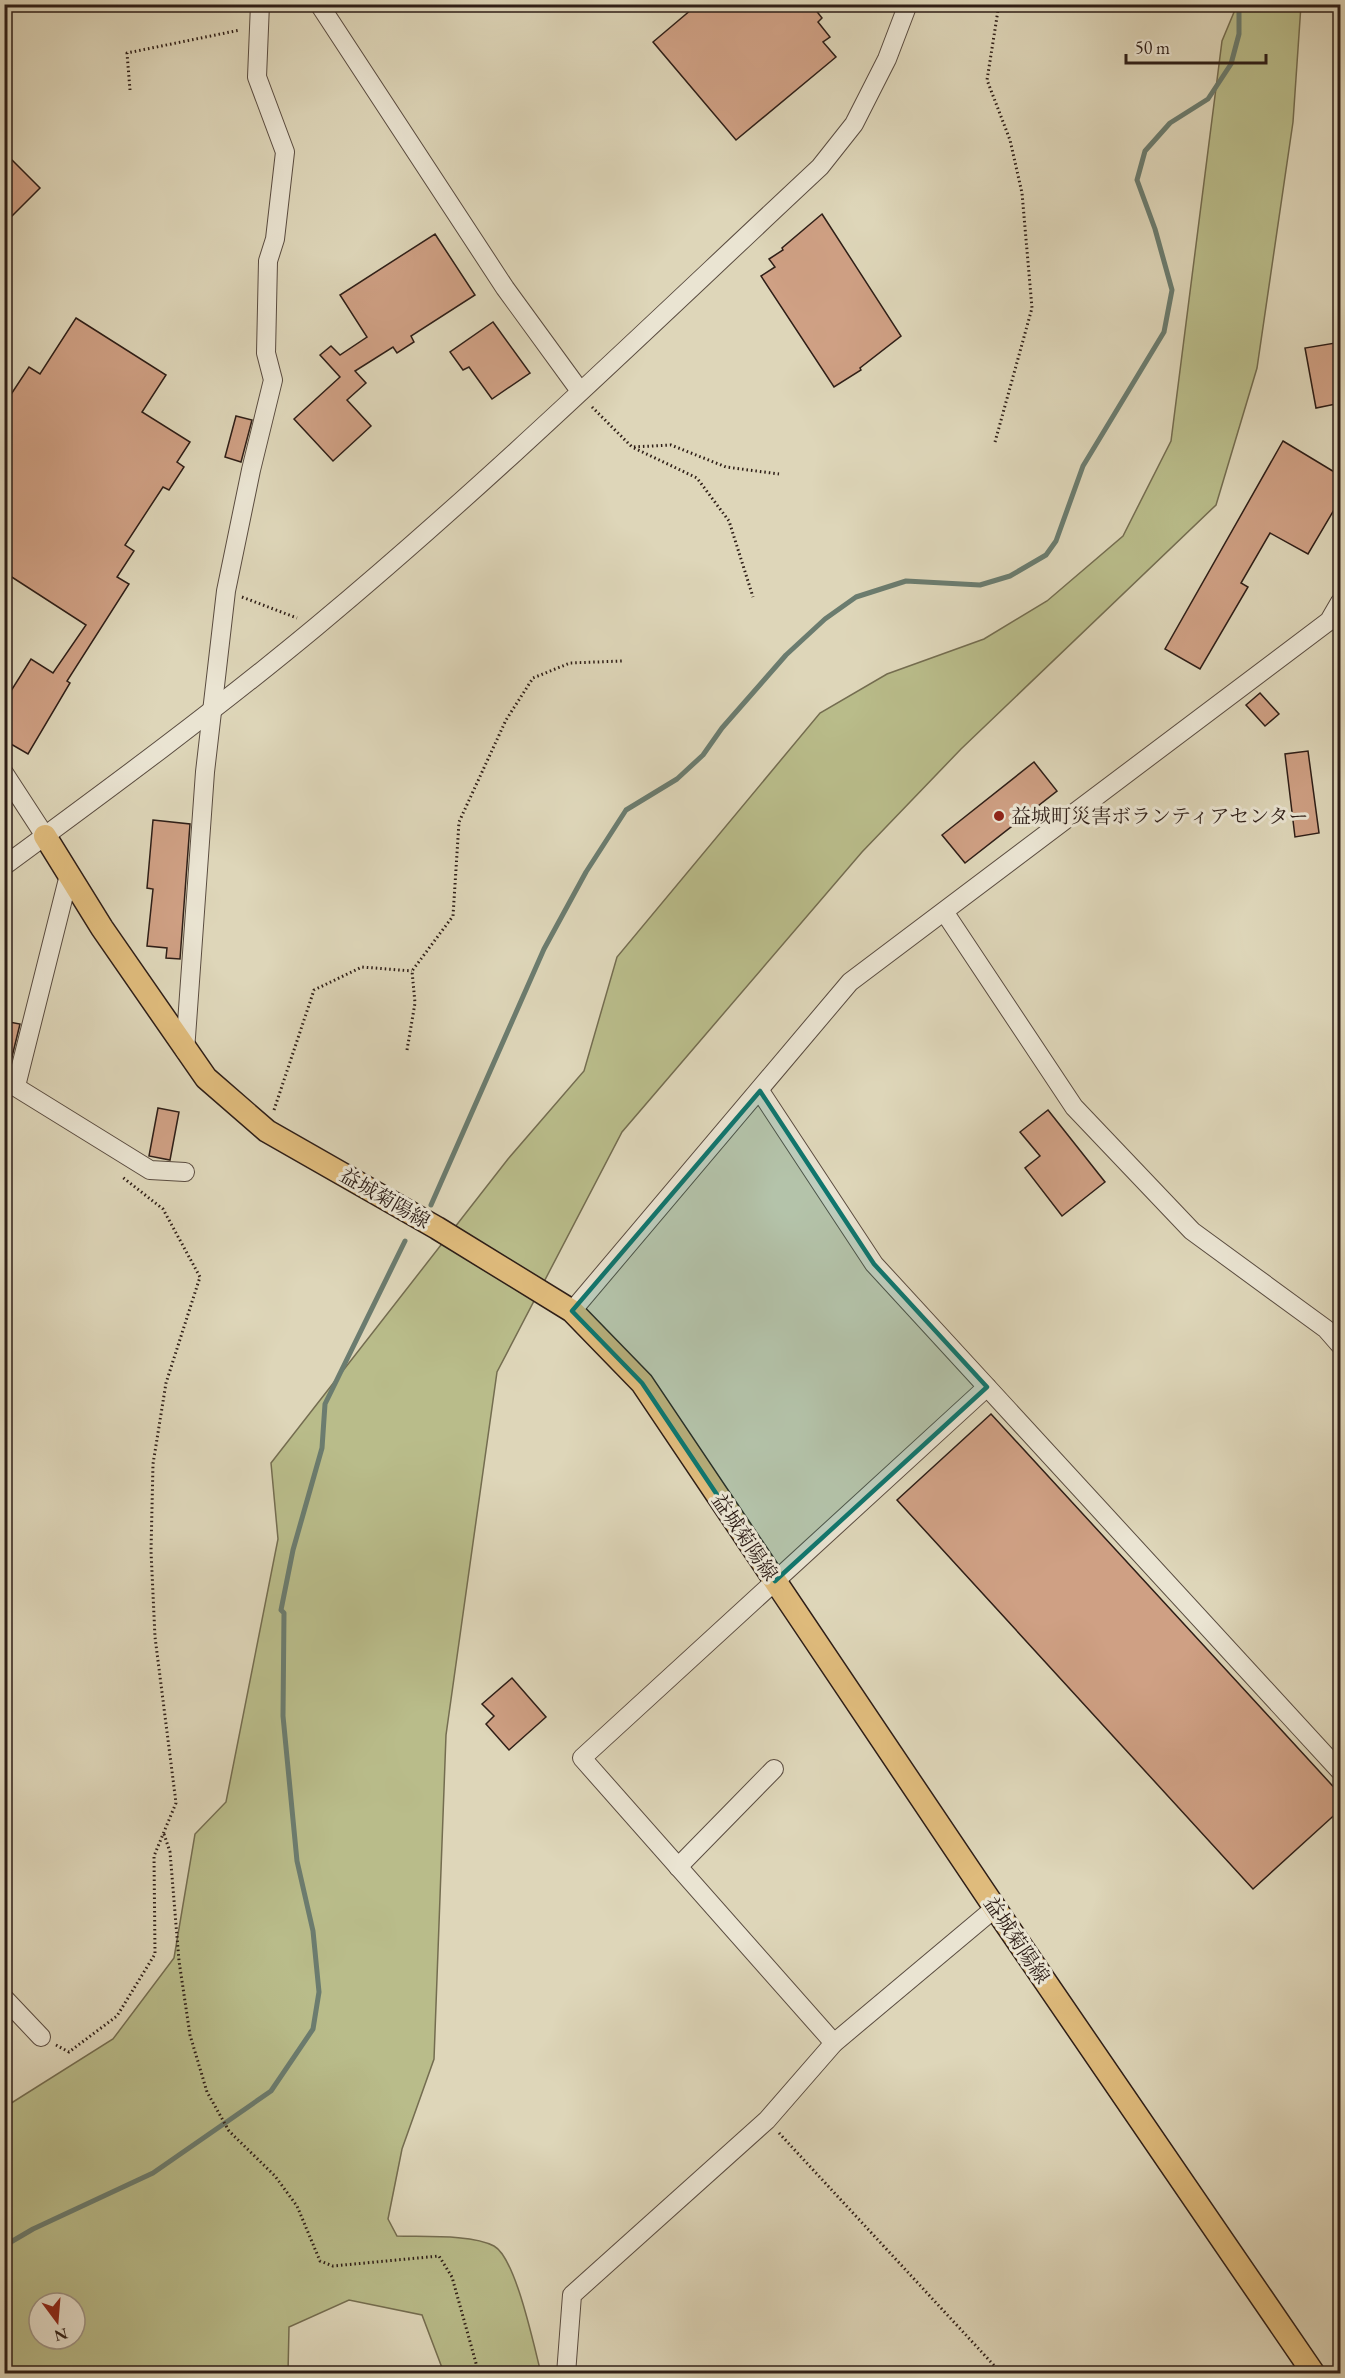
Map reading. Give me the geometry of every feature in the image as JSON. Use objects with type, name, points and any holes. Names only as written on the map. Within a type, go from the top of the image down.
[{"type":"main road","name":"益城菊陽線","points":[[45,837],[185,1051],[206,1078],[267,1131],[437,1228],[572,1311],[642,1383],[995,1908],[1314,2373]]},
{"type":"street","points":[[185,1051],[205,772],[226,591],[251,470],[273,380],[266,353],[268,261],[274,239],[285,152],[257,77],[260,4]]},
{"type":"street","points":[[319,4],[505,288],[580,391]]},
{"type":"street","points":[[4,866],[212,709],[318,625],[580,391],[820,167],[854,124],[887,59],[908,4]]},
{"type":"street","points":[[572,1311],[850,982],[945,913],[1329,621],[1341,602]]},
{"type":"street","points":[[4,772],[45,837]]},
{"type":"street","points":[[69,875],[10,1083],[150,1170],[185,1172]]},
{"type":"street","points":[[945,913],[1074,1107],[1192,1231],[1326,1329],[1341,1345]]},
{"type":"street","points":[[760,1091],[874,1264],[1341,1771]]},
{"type":"street","points":[[834,2043],[582,1758],[987,1387]]},
{"type":"street","points":[[678,1867],[774,1769]]},
{"type":"street","points":[[566,2373],[572,2295],[767,2120],[834,2043],[995,1908]]},
{"type":"street","points":[[4,1998],[41,2037]]},
{"type":"path","points":[[994,442],[1032,308],[1022,193],[1010,140],[987,80],[999,4]]},
{"type":"path","points":[[130,90],[127,53],[259,25]]},
{"type":"path","points":[[580,391],[596,413],[632,447],[697,478],[729,521],[753,597]]},
{"type":"path","points":[[632,447],[670,446],[726,467],[779,474]]},
{"type":"path","points":[[226,591],[318,625]]},
{"type":"path","points":[[407,1050],[416,1003],[412,971],[453,916],[459,822],[506,720],[533,678],[570,663],[622,661]]},
{"type":"path","points":[[267,1131],[314,990],[362,967],[412,971]]},
{"type":"path","points":[[41,2037],[69,2052],[117,2016],[155,1954],[154,1856],[176,1803],[155,1637],[151,1551],[153,1464],[166,1383],[200,1277],[163,1209],[119,1174]]},
{"type":"path","points":[[164,1834],[170,1852],[179,1961],[190,2035],[207,2092],[229,2131],[275,2176],[297,2206],[320,2261],[333,2266],[439,2256],[452,2277],[479,2373]]},
{"type":"path","points":[[767,2120],[1002,2373]]},
{"type":"highlighted area","points":[[760,1091],[874,1264],[987,1387],[775,1581],[642,1383],[572,1311]]},
{"type":"green space","points":[[1237,5],[1301,5],[1293,122],[1257,368],[1216,505],[961,749],[862,852],[622,1132],[497,1372],[446,1735],[434,2059],[402,2149],[388,2219],[397,2236],[447,2237],[485,2242],[494,2246],[502,2254],[517,2285],[541,2373],[444,2373],[422,2315],[349,2300],[289,2327],[288,2373],[5,2374],[5,2107],[113,2039],[174,1958],[195,1834],[226,1802],[278,1539],[271,1463],[508,1159],[584,1071],[617,957],[820,713],[887,674],[984,639],[1047,601],[1123,536],[1171,441],[1222,41]]},
{"type":"building","points":[[698,4],[811,4],[822,18],[818,22],[830,37],[823,42],[836,57],[736,140],[653,42]]},
{"type":"building","points":[[4,152],[40,188],[4,224]]},
{"type":"building","points":[[822,214],[901,336],[860,368],[861,370],[834,387],[761,276],[775,267],[769,259],[783,250],[782,248]]},
{"type":"building","points":[[435,234],[475,295],[411,336],[414,342],[397,353],[393,347],[355,371],[366,383],[347,400],[371,426],[333,461],[294,419],[340,377],[320,355],[331,346],[340,355],[367,337],[340,295]]},
{"type":"building","points":[[76,318],[166,375],[142,412],[190,442],[177,462],[184,467],[169,490],[163,487],[125,545],[134,551],[117,577],[129,584],[67,681],[70,683],[28,754],[4,740],[4,702],[31,659],[53,673],[86,625],[4,572],[4,405],[29,367],[40,374]]},
{"type":"building","points":[[493,322],[530,373],[492,399],[469,367],[463,370],[450,352]]},
{"type":"building","points":[[1335,343],[1341,375],[1341,403],[1316,408],[1305,348]]},
{"type":"building","points":[[236,416],[252,420],[241,462],[225,457]]},
{"type":"building","points":[[1283,441],[1341,476],[1341,498],[1308,554],[1270,533],[1241,583],[1248,587],[1200,669],[1165,649]]},
{"type":"building","points":[[1260,693],[1279,714],[1265,726],[1246,705]]},
{"type":"building","points":[[1308,751],[1319,833],[1295,837],[1285,754]]},
{"type":"building","points":[[1034,762],[1057,791],[965,863],[942,835]]},
{"type":"building","points":[[153,820],[190,824],[180,959],[166,958],[167,948],[147,946],[153,889],[147,888]]},
{"type":"building","points":[[4,1021],[20,1024],[10,1065],[4,1065]]},
{"type":"building","points":[[158,1108],[179,1112],[170,1160],[149,1156]]},
{"type":"building","points":[[1048,1110],[1105,1182],[1062,1216],[1025,1168],[1040,1156],[1020,1132]]},
{"type":"building","points":[[991,1414],[1341,1795],[1341,1809],[1253,1889],[897,1500]]},
{"type":"building","points":[[512,1678],[546,1717],[509,1750],[486,1724],[494,1716],[482,1704]]},
{"type":"waterway","points":[[431,1205],[544,949],[586,872],[626,810],[677,779],[703,755],[722,728],[786,655],[825,619],[856,597],[906,581],[980,585],[1010,576],[1046,555],[1056,541],[1083,466],[1164,332],[1172,290],[1155,229],[1137,180],[1145,151],[1170,123],[1208,99],[1231,64],[1239,34],[1239,4]]},
{"type":"waterway","points":[[4,2246],[33,2229],[153,2173],[271,2091],[313,2029],[319,1992],[313,1931],[297,1861],[283,1716],[284,1613],[281,1610],[293,1550],[322,1448],[325,1404],[405,1241]]},
{"type":"place","name":"益城町災害ボランティアセンター","points":[[999,816]]}]
